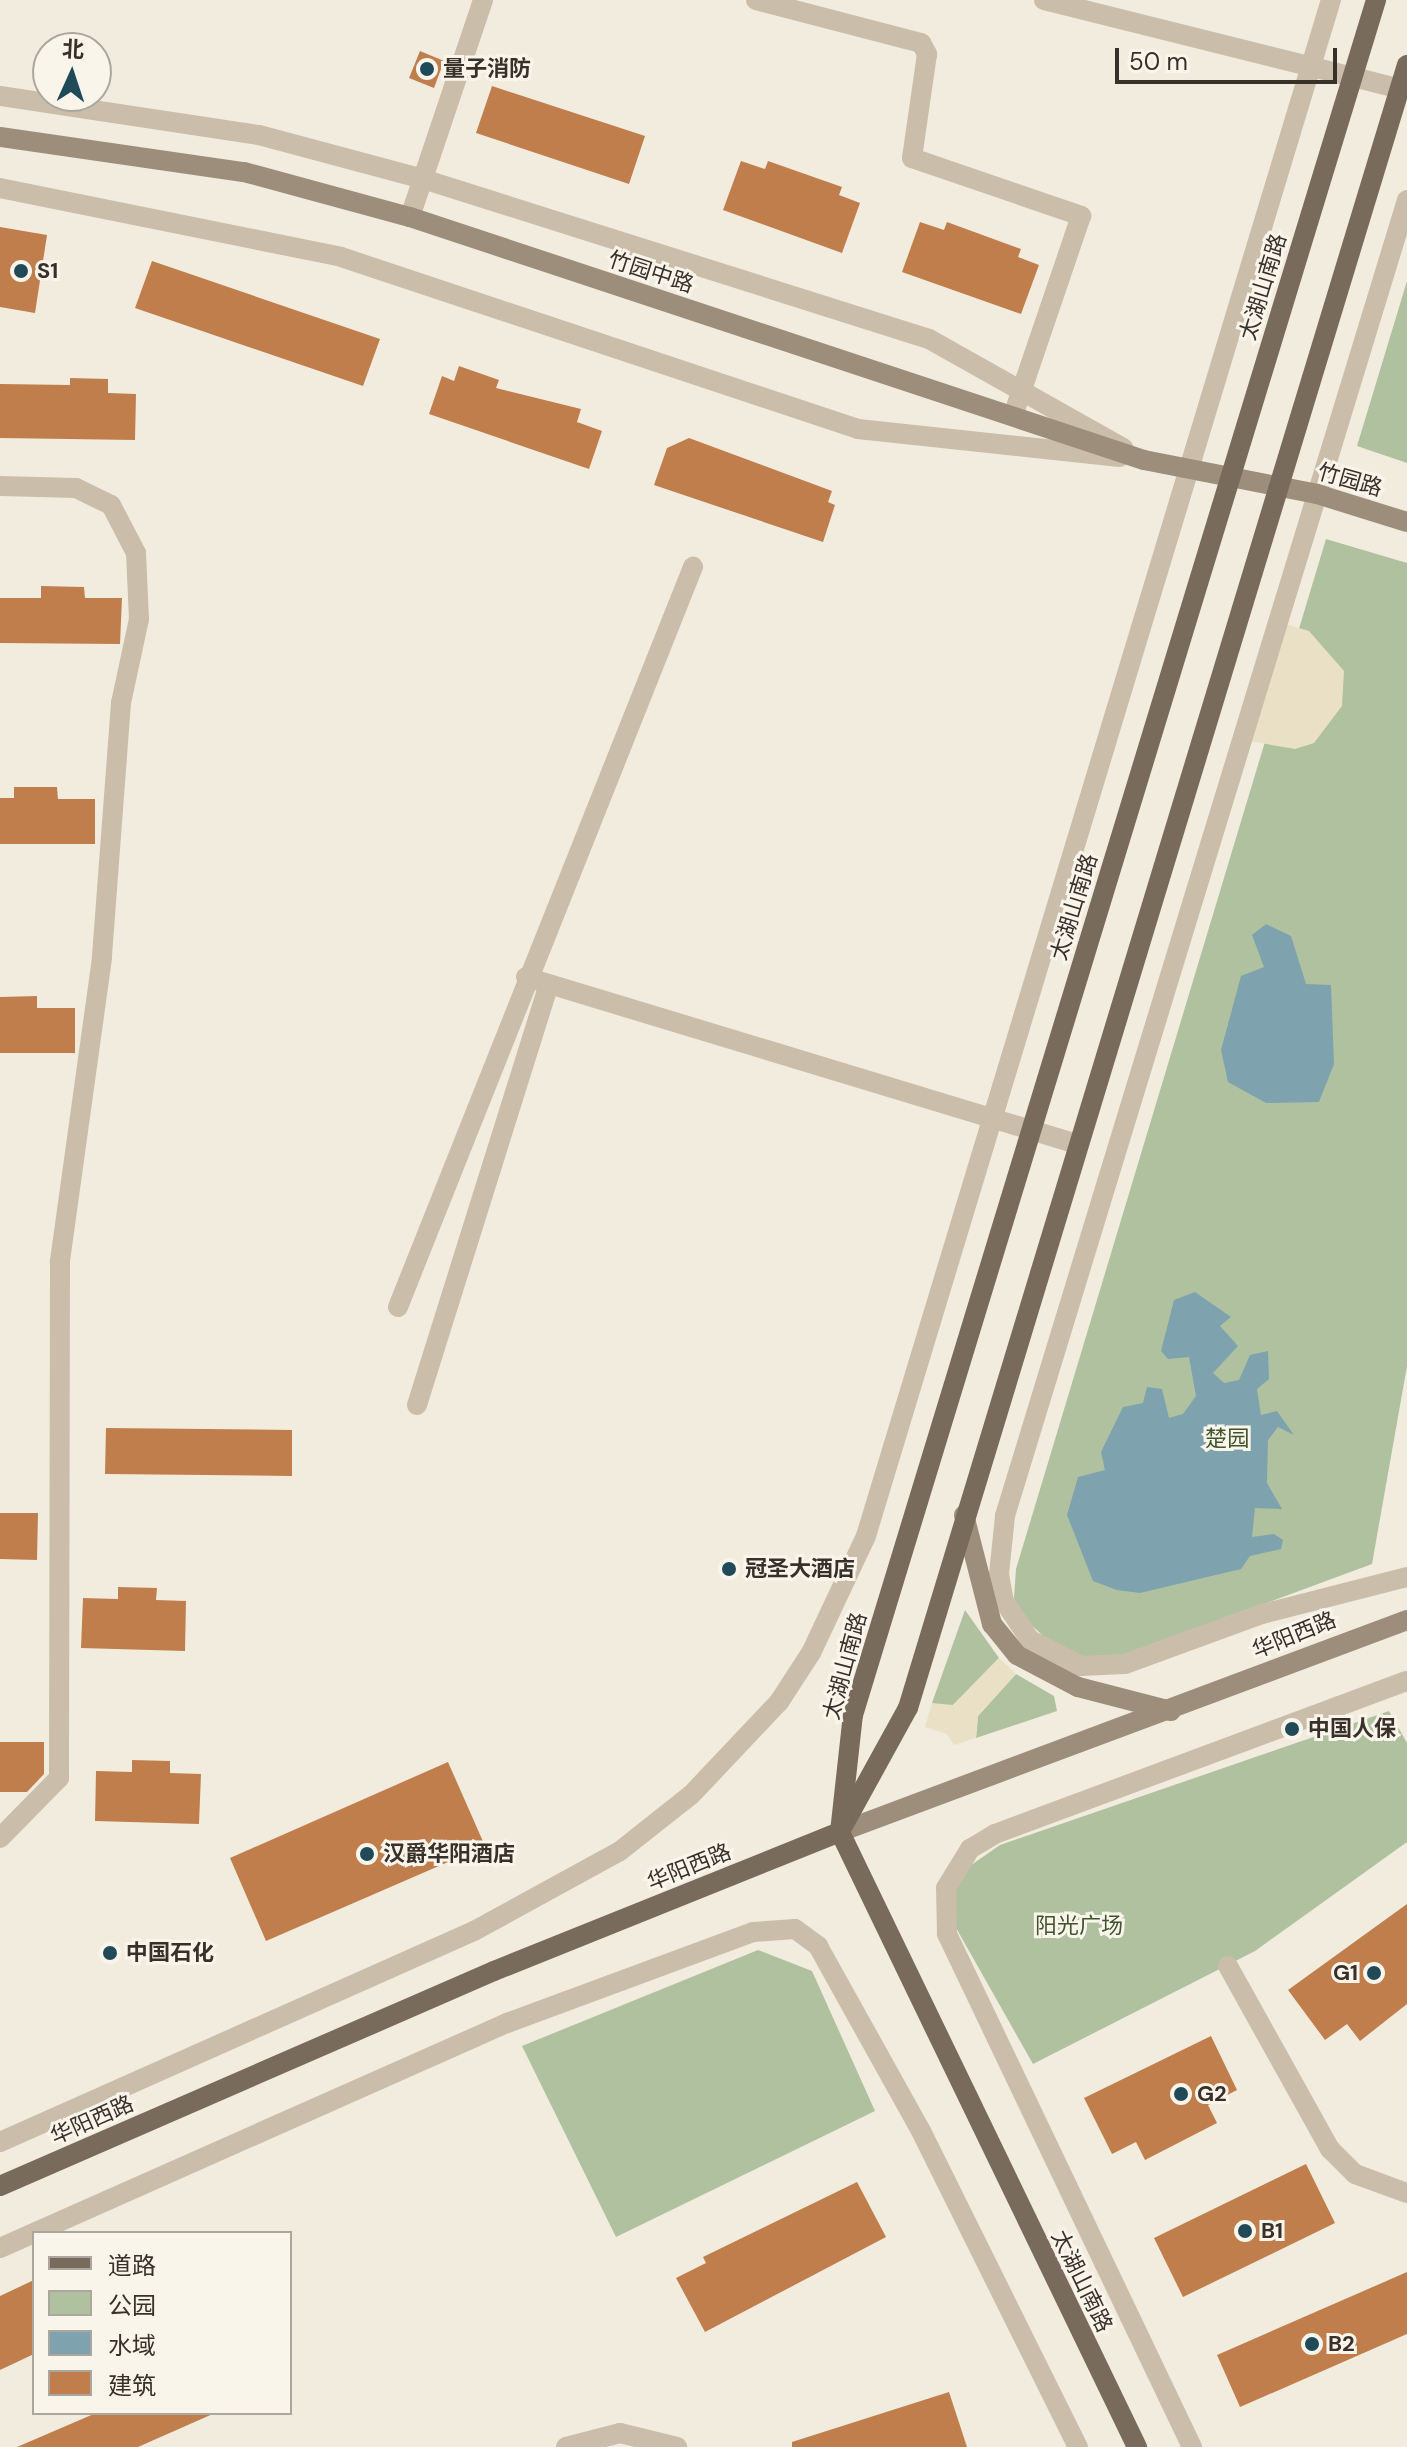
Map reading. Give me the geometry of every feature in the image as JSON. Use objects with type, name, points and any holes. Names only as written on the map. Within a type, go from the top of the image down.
[{"type":"main road","name":"太湖山南路","points":[[1137,2447],[840,1832],[853,1715],[1376,0]]},
{"type":"main road","points":[[840,1832],[901,1728],[1407,65]]},
{"type":"main road","name":"竹园中路","points":[[0,137],[244,172],[410,217],[1144,460],[1279,486]]},
{"type":"main road","name":"竹园路","points":[[1279,486],[1317,494],[1407,522]]},
{"type":"main road","points":[[964,1515],[992,1624],[1017,1655],[1078,1687],[1171,1711]]},
{"type":"main road","name":"华阳西路","points":[[0,2186],[494,1971],[840,1832],[1171,1711],[1407,1620]]},
{"type":"street","points":[[410,217],[483,0]]},
{"type":"street","points":[[756,0],[921,43],[927,54],[912,158],[1081,216],[1013,416]]},
{"type":"street","points":[[1044,0],[1400,89]]},
{"type":"street","points":[[0,2142],[474,1931],[620,1851],[691,1795],[779,1702],[839,1599],[866,1536],[1331,0]]},
{"type":"street","points":[[0,96],[259,135],[423,179],[929,339],[1144,460]]},
{"type":"street","points":[[0,188],[341,257],[858,429],[1144,460]]},
{"type":"street","points":[[1407,200],[1005,1516],[999,1574],[1004,1601],[1030,1640],[1081,1666],[1125,1664],[1262,1614],[1407,1577]]},
{"type":"street","points":[[0,486],[76,488],[111,505],[136,553],[139,619],[121,703],[102,958],[60,1262],[59,1778],[0,1838]]},
{"type":"street","points":[[398,1307],[526,977],[693,567]]},
{"type":"street","points":[[526,977],[1077,1144]]},
{"type":"street","points":[[417,1405],[549,984]]},
{"type":"street","points":[[1192,2447],[947,1934],[946,1888],[970,1849],[995,1834],[1407,1681]]},
{"type":"street","points":[[38,2231],[507,2023],[753,1932],[795,1929],[818,1946],[921,2131],[1078,2447]]},
{"type":"street","points":[[1228,1966],[1330,2149],[1355,2174],[1407,2193]]},
{"type":"street","points":[[0,2248],[32,2234]]},
{"type":"street","points":[[566,2447],[620,2433],[677,2447]]},
{"type":"green space","points":[[1407,281],[1407,463],[1357,446]]},
{"type":"green space","name":"楚园","points":[[1326,539],[1407,563],[1407,1366],[1372,1564],[1123,1656],[1084,1657],[1056,1648],[1026,1620],[1014,1598],[1016,1569]]},
{"type":"green space","points":[[965,1610],[999,1658],[953,1705],[939,1707],[932,1703]]},
{"type":"green space","points":[[1016,1674],[1054,1696],[1057,1711],[976,1738],[978,1716]]},
{"type":"green space","name":"阳光广场","points":[[1389,1711],[1407,1743],[1407,1842],[1255,1951],[1033,2064],[951,1919],[950,1895],[964,1870],[1000,1845]]},
{"type":"green space","points":[[758,1950],[812,1971],[875,2111],[616,2237],[522,2046]]},
{"type":"shaded area","points":[[1286,624],[1309,631],[1344,671],[1342,706],[1314,743],[1295,749],[1249,741]]},
{"type":"shaded area","points":[[999,1658],[1016,1674],[978,1716],[976,1738],[954,1745],[947,1734],[925,1727],[932,1703],[953,1705]]},
{"type":"water","points":[[1266,924],[1291,936],[1306,984],[1331,985],[1334,1064],[1319,1102],[1266,1103],[1228,1082],[1221,1050],[1241,976],[1264,967],[1252,935]]},
{"type":"water","points":[[1195,1292],[1231,1317],[1220,1326],[1238,1346],[1213,1373],[1224,1383],[1239,1380],[1250,1355],[1268,1351],[1269,1379],[1257,1389],[1261,1415],[1277,1411],[1294,1435],[1278,1427],[1268,1440],[1267,1483],[1282,1509],[1255,1508],[1252,1537],[1274,1534],[1283,1540],[1281,1549],[1250,1556],[1241,1569],[1140,1593],[1117,1590],[1093,1581],[1067,1515],[1078,1477],[1105,1470],[1101,1452],[1123,1407],[1143,1403],[1147,1387],[1162,1389],[1169,1418],[1183,1414],[1196,1396],[1189,1357],[1168,1359],[1161,1351],[1174,1300]]},
{"type":"building","name":"量子消防","points":[[420,51],[444,61],[434,88],[409,78]]},
{"type":"building","points":[[492,86],[645,136],[629,184],[476,133]]},
{"type":"building","points":[[741,161],[765,169],[768,161],[842,187],[839,195],[860,203],[842,253],[723,210]]},
{"type":"building","points":[[920,222],[944,230],[947,222],[1021,249],[1018,257],[1039,265],[1021,314],[902,272]]},
{"type":"building","name":"S1","points":[[0,227],[47,235],[35,313],[0,307]]},
{"type":"building","points":[[152,261],[380,339],[363,386],[135,308]]},
{"type":"building","points":[[459,366],[499,380],[496,388],[581,409],[577,422],[602,431],[589,469],[429,414],[442,376],[454,381]]},
{"type":"building","points":[[70,378],[108,379],[108,393],[136,394],[135,440],[0,438],[0,384],[70,385]]},
{"type":"building","points":[[689,438],[832,491],[828,502],[835,505],[823,542],[654,485],[667,448]]},
{"type":"building","points":[[41,586],[84,587],[85,598],[122,598],[120,644],[0,643],[0,598],[41,598]]},
{"type":"building","points":[[14,787],[57,787],[58,799],[95,799],[95,844],[0,844],[0,798],[14,798]]},
{"type":"building","points":[[37,996],[37,1008],[75,1008],[75,1053],[0,1053],[0,997]]},
{"type":"building","points":[[106,1428],[292,1430],[292,1476],[105,1474]]},
{"type":"building","points":[[0,1513],[38,1513],[37,1560],[0,1559]]},
{"type":"building","points":[[118,1587],[157,1588],[156,1600],[186,1601],[185,1651],[81,1648],[83,1598],[118,1599]]},
{"type":"building","points":[[0,1742],[44,1742],[44,1774],[27,1792],[0,1792]]},
{"type":"building","points":[[132,1760],[170,1761],[170,1773],[201,1774],[199,1824],[95,1821],[96,1771],[132,1772]]},
{"type":"building","points":[[448,1762],[485,1846],[266,1941],[230,1858]]},
{"type":"building","name":"G1","points":[[1407,1904],[1407,2004],[1360,2041],[1347,2024],[1325,2040],[1288,1990]]},
{"type":"building","name":"G2","points":[[1211,2036],[1237,2090],[1208,2105],[1217,2123],[1145,2160],[1136,2142],[1112,2154],[1084,2098]]},
{"type":"building","name":"B1","points":[[1306,2164],[1335,2223],[1183,2297],[1154,2238]]},
{"type":"building","points":[[857,2182],[886,2237],[705,2332],[676,2278],[706,2263],[703,2257]]},
{"type":"building","name":"B2","points":[[1407,2272],[1407,2334],[1240,2407],[1217,2355]]},
{"type":"building","points":[[32,2281],[32,2355],[0,2370],[0,2296]]},
{"type":"building","points":[[949,2392],[967,2447],[792,2447],[792,2442]]},
{"type":"building","points":[[91,2415],[210,2415],[138,2447],[17,2447]]},
{"type":"place","name":"量子消防","points":[[427,69]]},
{"type":"place","name":"S1","points":[[21,271]]},
{"type":"place","name":"冠圣大酒店","points":[[729,1569]]},
{"type":"place","name":"中国人保","points":[[1292,1729]]},
{"type":"place","name":"汉爵华阳酒店","points":[[367,1854]]},
{"type":"place","name":"中国石化","points":[[110,1953]]},
{"type":"place","name":"G1","points":[[1374,1973]]},
{"type":"place","name":"G2","points":[[1181,2094]]},
{"type":"place","name":"B1","points":[[1245,2231]]},
{"type":"place","name":"B2","points":[[1312,2344]]}]
